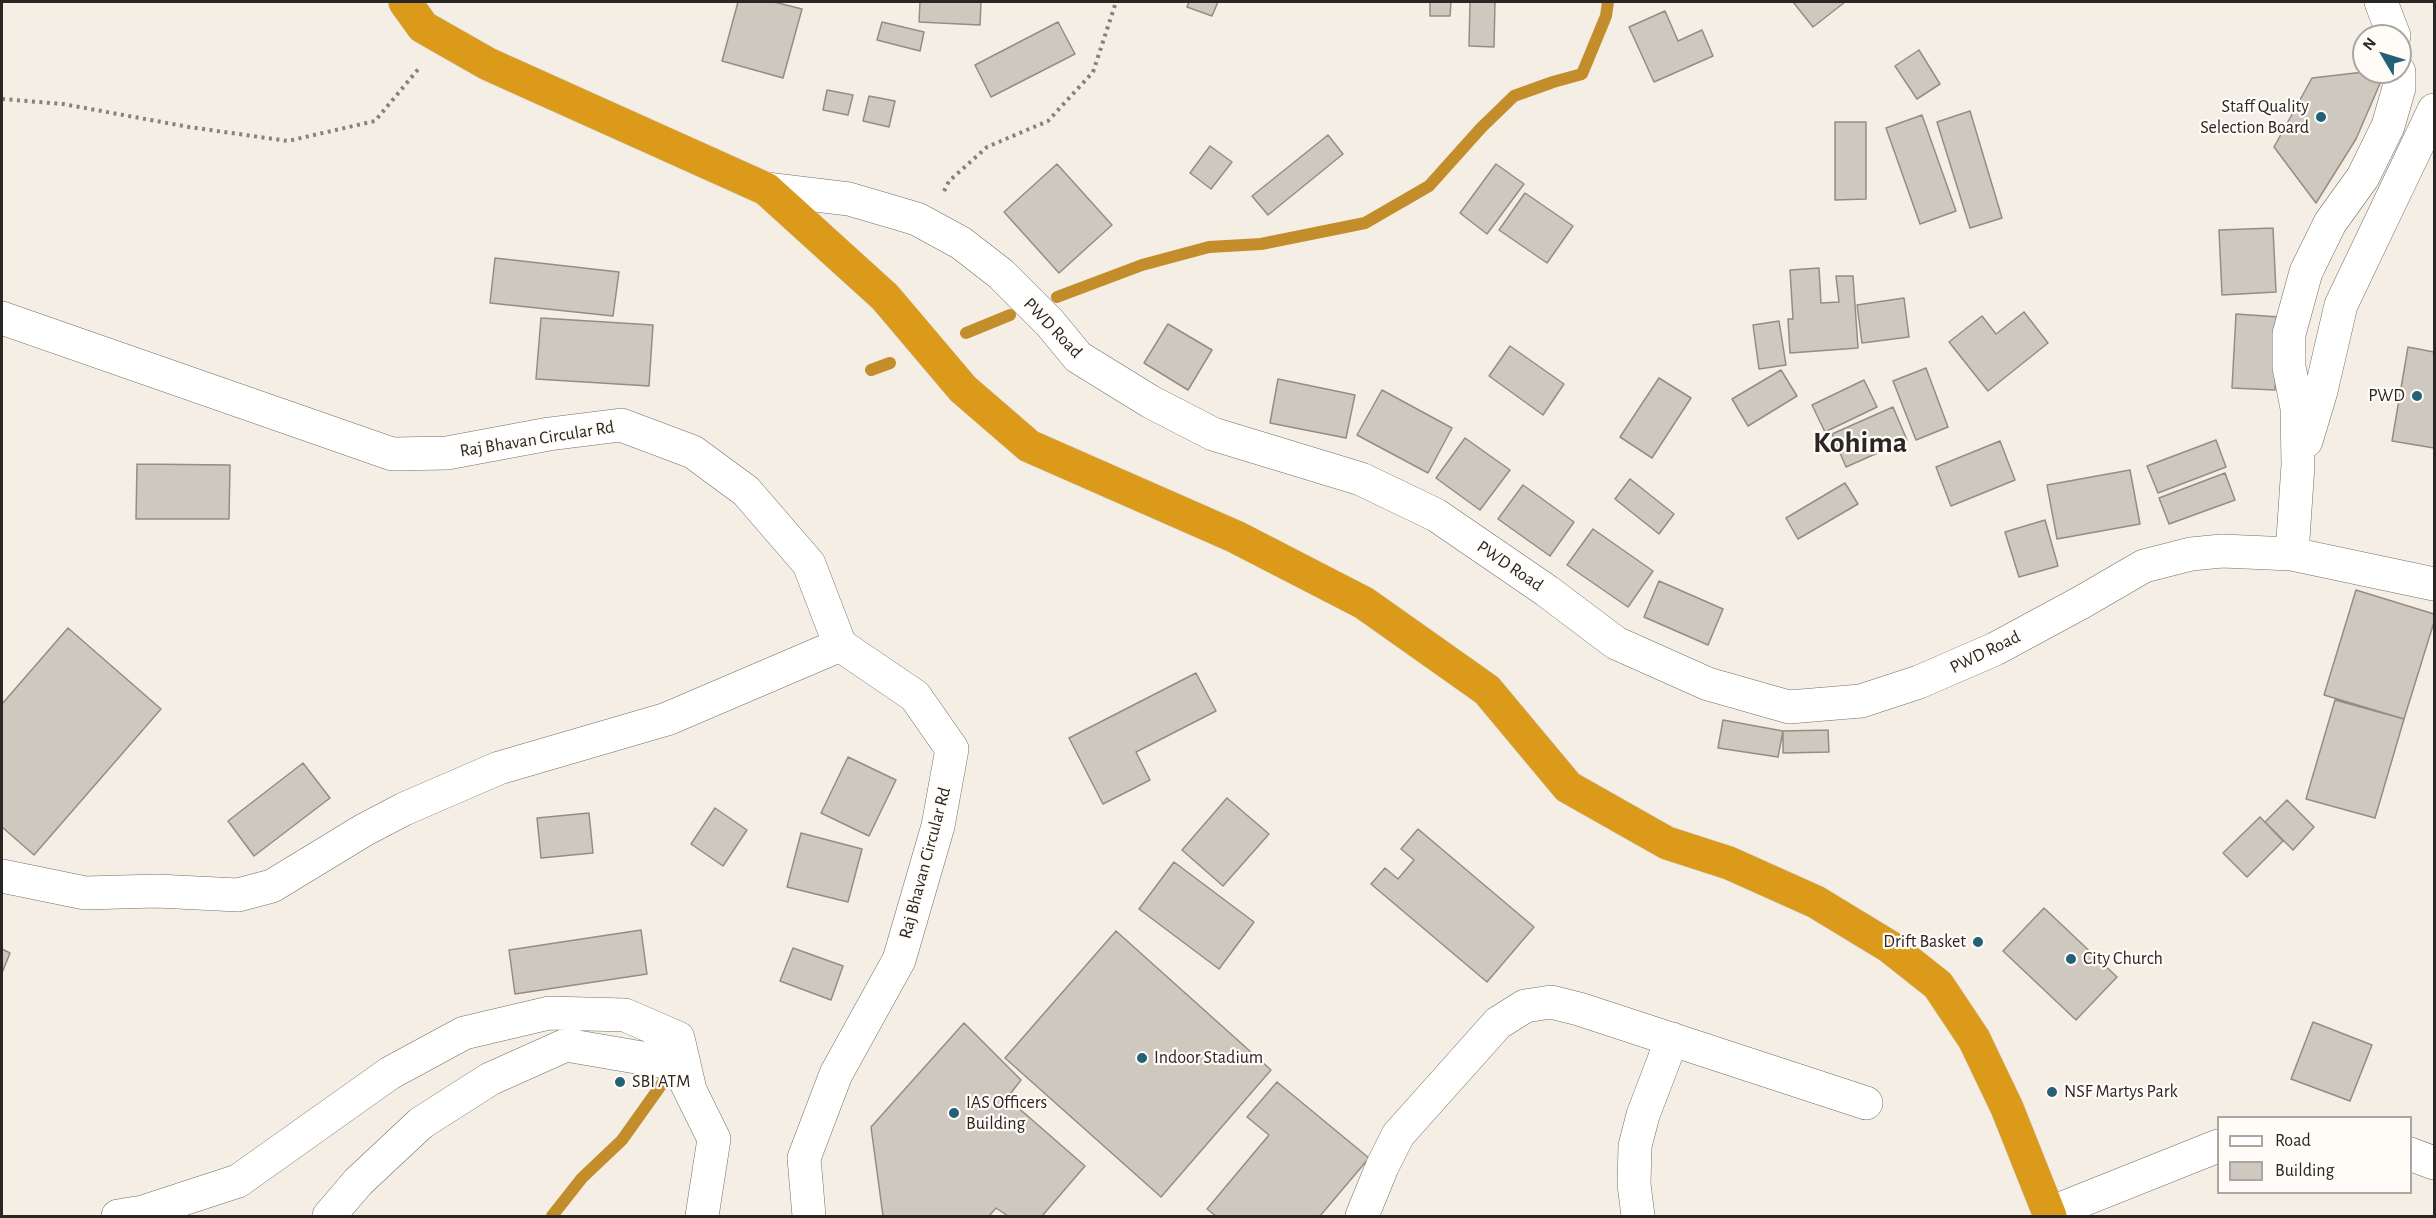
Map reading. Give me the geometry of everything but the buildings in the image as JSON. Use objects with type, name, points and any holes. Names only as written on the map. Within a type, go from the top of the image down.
[{"type":"highway","points":[[405,2],[423,27],[488,64],[766,189],[885,297],[963,389],[1029,446],[1236,537],[1364,603],[1487,690],[1568,787],[1667,843],[1729,863],[1816,902],[1890,947],[1938,985],[1974,1039],[2007,1108],[2050,1215]]},
{"type":"street","points":[[2382,2],[2390,24]]},
{"type":"street","points":[[2292,554],[2298,465],[2297,408],[2289,367],[2289,334],[2306,272],[2330,223],[2363,177],[2388,126],[2399,84]]},
{"type":"street","points":[[2298,465],[2321,391],[2342,305],[2434,110]]},
{"type":"street","name":"PWD Road","points":[[766,189],[849,199],[927,224],[961,243],[1001,274],[1050,323],[1078,357],[1151,402],[1213,435],[1361,479],[1436,515],[1547,591],[1616,643],[1708,684],[1789,707],[1861,701],[1919,682],[1995,649],[2144,566],[2191,554],[2222,551],[2292,554],[2434,584]]},
{"type":"street","name":"Raj Bhavan Circular Rd","points":[[2,318],[392,454],[447,453],[549,434],[621,425],[693,452],[746,491],[809,564],[840,645],[915,696],[952,749],[938,826],[899,960],[836,1074],[804,1158],[809,1216]]},
{"type":"street","points":[[2,876],[85,893],[158,891],[238,895],[272,886],[364,830],[404,809],[499,768],[667,719],[840,645]]},
{"type":"street","points":[[1362,1216],[1398,1135],[1498,1023],[1525,1006],[1551,1002],[1866,1103]]},
{"type":"street","points":[[118,1216],[143,1212],[237,1181],[390,1072],[464,1033],[549,1013],[625,1016],[678,1038],[690,1090]]},
{"type":"street","points":[[1638,1216],[1634,1184],[1635,1146],[1643,1115],[1672,1039]]},
{"type":"street","points":[[329,1216],[358,1182],[421,1123],[490,1079],[566,1045],[677,1064],[714,1139],[702,1216]]},
{"type":"street","points":[[2050,1215],[2217,1146]]},
{"type":"street","points":[[2412,1155],[2434,1163]]},
{"type":"path","points":[[927,224],[949,182],[987,147],[1048,121],[1093,72],[1116,2]]},
{"type":"path","points":[[2,99],[63,104],[189,127],[288,141],[375,121],[443,38]]},
{"type":"waterway","points":[[1057,297],[1142,265],[1209,247],[1261,244],[1365,223],[1429,186],[1481,128],[1514,96],[1582,74],[1606,16],[1608,2]]},
{"type":"waterway","points":[[966,333],[1010,315]]},
{"type":"waterway","points":[[871,370],[890,363]]},
{"type":"waterway","points":[[552,1216],[582,1178],[622,1140],[674,1067]]},
{"type":"place","name":"Staff Quality Selection Board","points":[[2321,117]]},
{"type":"place","name":"PWD","points":[[2417,396]]},
{"type":"place","name":"Drift Basket","points":[[1978,942]]},
{"type":"place","name":"City Church","points":[[2071,959]]},
{"type":"place","name":"Indoor Stadium","points":[[1142,1058]]},
{"type":"place","name":"SBI ATM","points":[[620,1082]]},
{"type":"place","name":"NSF Martys Park","points":[[2052,1092]]},
{"type":"place","name":"IAS Officers Building","points":[[954,1113]]},
{"type":"district","name":"Kohima","points":[[1860,443]]}]
